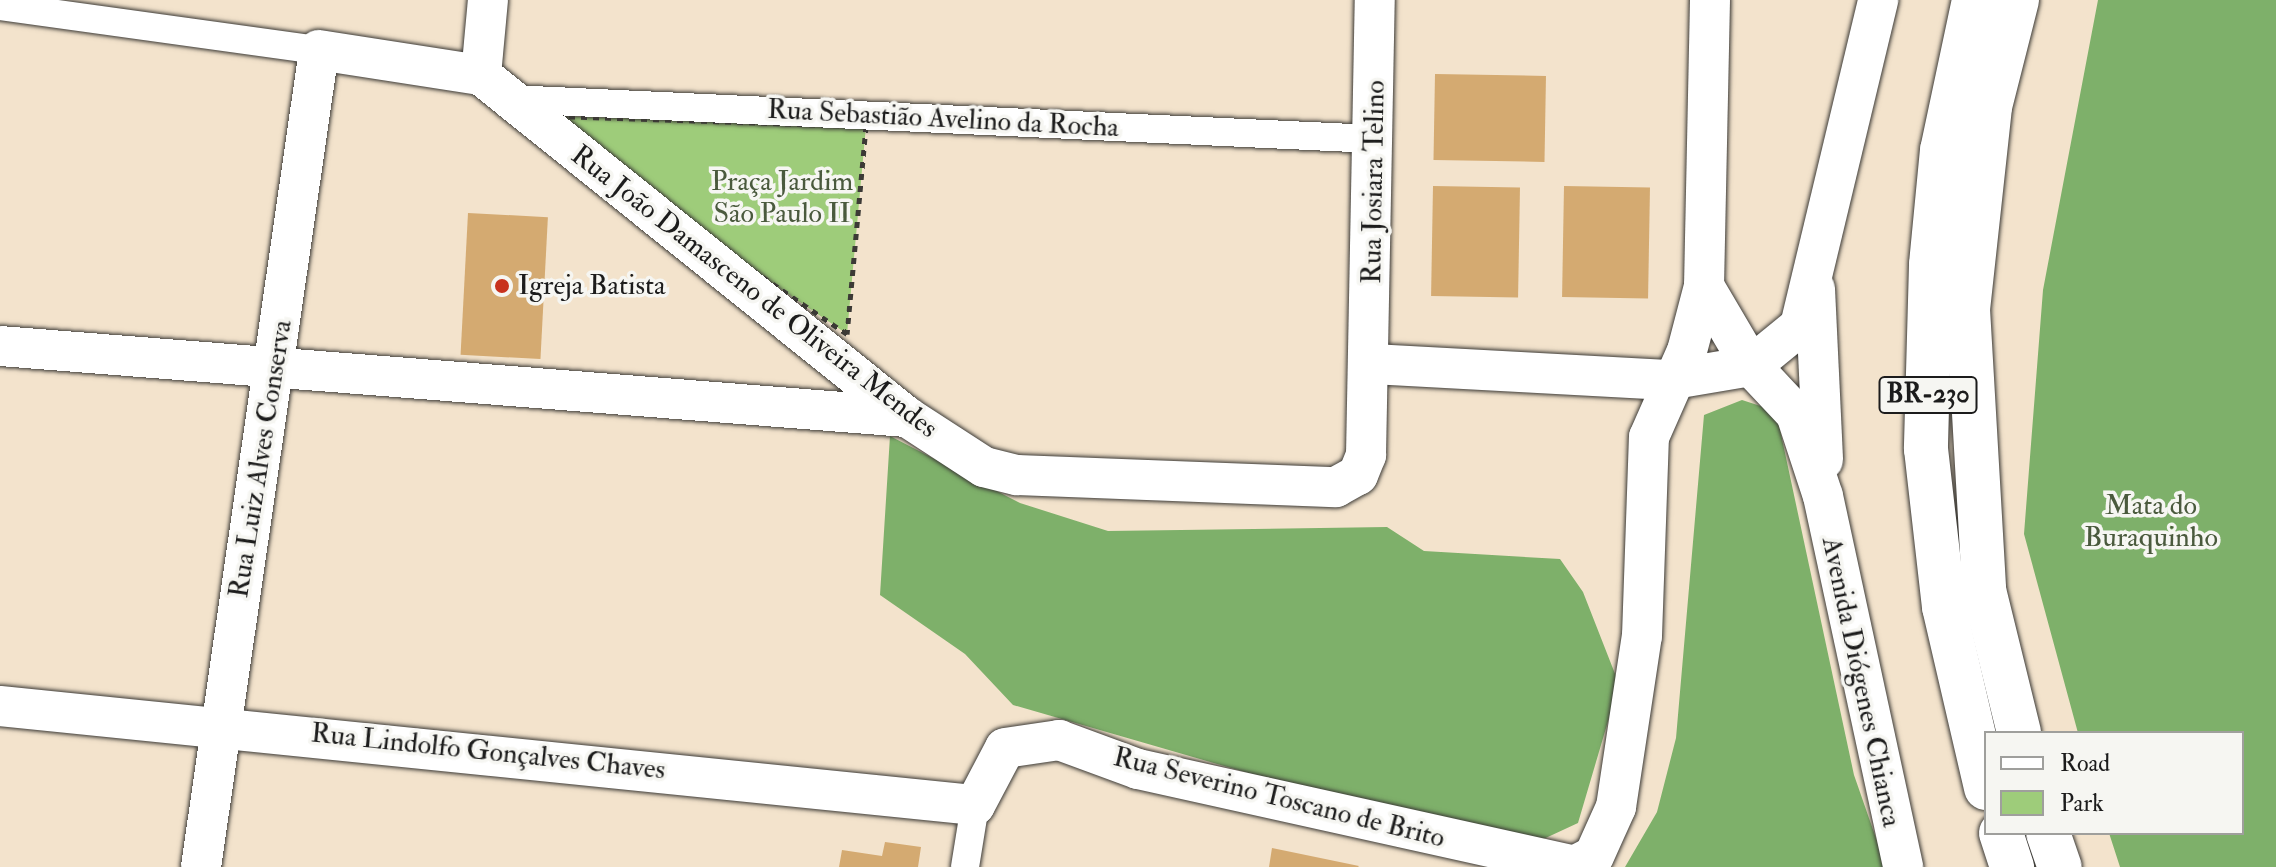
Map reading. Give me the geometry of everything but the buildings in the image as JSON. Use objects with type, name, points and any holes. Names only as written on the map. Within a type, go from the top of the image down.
[{"type":"highway","name":"BR-230","points":[[1974,0],[1941,165],[1926,449],[1944,607],[1984,779]]},
{"type":"highway","name":"BR-230","points":[[2017,0],[1990,107],[1968,309],[1984,590],[2019,731]]},
{"type":"highway","points":[[2002,835],[2012,867]]},
{"type":"highway","points":[[2049,835],[2060,867]]},
{"type":"street","points":[[488,0],[496,87]]},
{"type":"street","name":"Rua Josiara Telino","points":[[1372,364],[1375,0]]},
{"type":"street","name":"Rua Severino Toscano de Brito","points":[[975,805],[1005,748],[1059,740],[1138,769],[1523,859],[1574,866],[1594,856],[1616,807],[1640,652],[1649,437],[1668,380],[1687,351],[1704,286],[1710,0]]},
{"type":"street","name":"Avenida Diógenes Chianca","points":[[1878,0],[1814,283],[1800,326],[1751,366],[1796,414],[1823,496],[1903,867]]},
{"type":"street","name":"Rua Sebastião Avelino da Rocha","points":[[0,6],[157,14],[496,87],[1375,139]]},
{"type":"street","name":"Rua Luiz Alves Conserva","points":[[201,867],[276,366],[319,50]]},
{"type":"street","name":"Rua João Damasceno de Oliveira Mendes","points":[[496,87],[907,417],[984,467],[1017,475],[1336,487],[1358,475],[1366,455],[1372,364]]},
{"type":"street","name":"Avenida Diógenes Chianca","points":[[1814,283],[1823,496]]},
{"type":"street","points":[[1372,364],[1668,380],[1751,366],[1704,286]]},
{"type":"street","points":[[0,346],[907,417]]},
{"type":"street","name":"Rua Lindolfo Gonçalves Chaves","points":[[0,706],[221,723],[975,805]]},
{"type":"street","points":[[965,867],[975,805]]},
{"type":"path","points":[[557,116],[866,126],[847,334],[701,235],[557,116]]},
{"type":"green space","name":"Mata do Buraquinho","points":[[2098,0],[2276,0],[2276,867],[2120,867],[2110,835],[2244,835],[2244,731],[2077,731],[2024,534],[2043,290]]},
{"type":"green space","name":"Praça Jardim São Paulo II","points":[[557,116],[866,126],[847,334],[701,235]]},
{"type":"green space","points":[[1742,400],[1776,411],[1854,775],[1886,867],[1625,867],[1657,812],[1676,738],[1704,415]]},
{"type":"green space","points":[[890,436],[1020,503],[1108,531],[1387,527],[1424,551],[1560,559],[1583,592],[1619,684],[1578,823],[1537,842],[1276,781],[1013,705],[965,654],[880,595]]},
{"type":"place","name":"Igreja Batista","points":[[502,286]]}]
